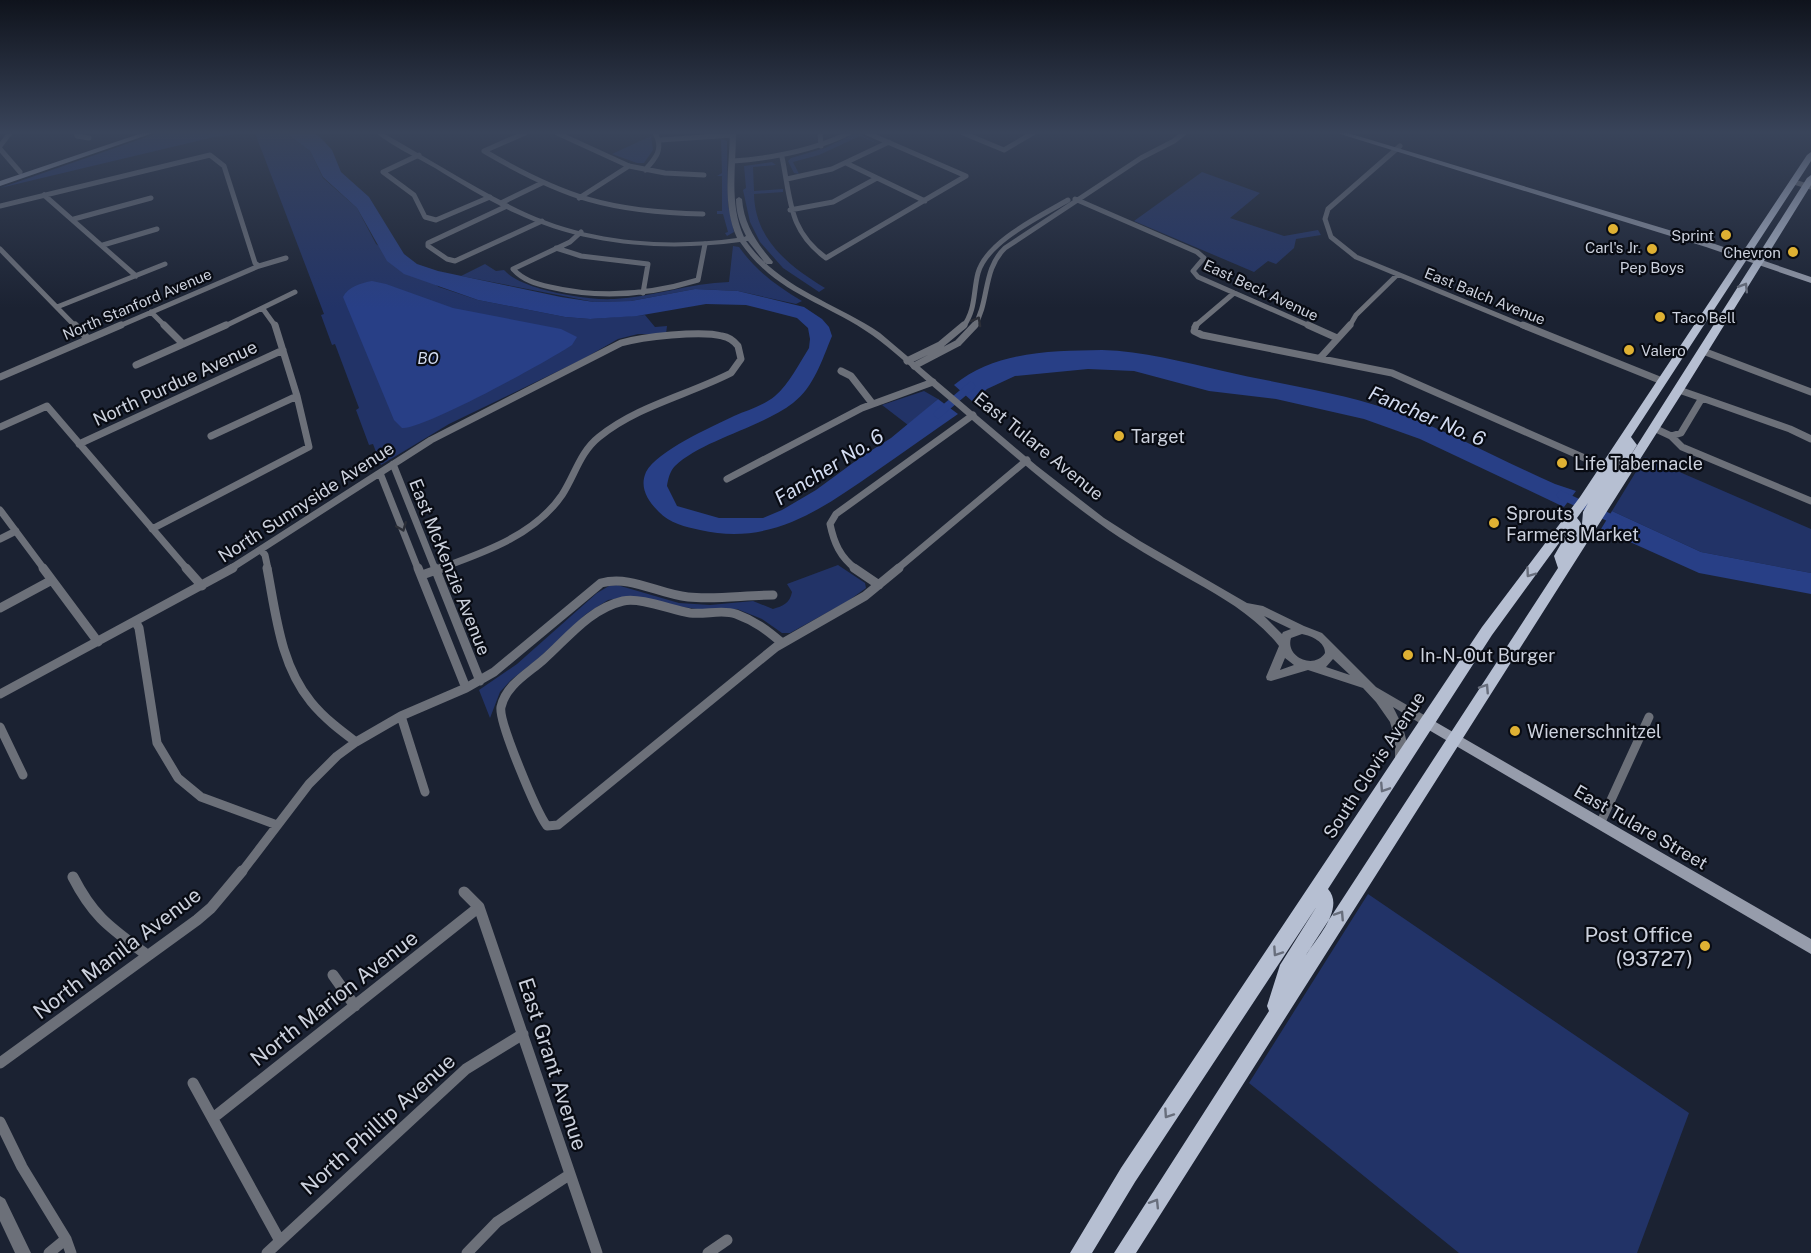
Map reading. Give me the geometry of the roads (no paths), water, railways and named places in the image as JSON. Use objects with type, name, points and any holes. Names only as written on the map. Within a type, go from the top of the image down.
[{"type":"main road","points":[[1534,191],[1746,254]]},
{"type":"main road","points":[[1540,191],[1576,200]]},
{"type":"main road","points":[[1547,191],[1811,273]]},
{"type":"main road","points":[[1564,567],[1560,556],[1576,529],[1576,525],[1612,474],[1605,467],[1788,191]]},
{"type":"main road","name":"South Clovis Avenue","points":[[1080,1253],[1134,1165],[1318,890],[1487,631],[1587,510],[1625,473],[1804,191]]},
{"type":"main road","points":[[1761,259],[1811,280]]},
{"type":"main road","points":[[1712,304],[1718,311],[1713,320],[1720,325]]},
{"type":"main road","points":[[1698,324],[1702,332],[1698,345],[1703,351]]},
{"type":"main road","points":[[1655,426],[1652,415],[1668,387],[1662,381]]},
{"type":"main road","points":[[1625,436],[1631,445],[1618,467],[1625,473]]},
{"type":"main road","name":"South Clovis Avenue","points":[[1124,1253],[1270,1022],[1588,530],[1587,510]]},
{"type":"main road","name":"East Tulare Avenue","points":[[1427,722],[1454,738]]},
{"type":"main road","name":"East Tulare Street","points":[[1454,738],[1811,947]]},
{"type":"main road","points":[[1270,1022],[1286,971],[1325,910],[1326,899],[1318,890]]},
{"type":"street","points":[[0,206],[58,191]]},
{"type":"street","points":[[232,191],[255,263],[259,266]]},
{"type":"street","points":[[409,191],[414,195],[425,217],[436,220],[490,197]]},
{"type":"street","points":[[481,191],[542,221],[581,232],[660,240],[741,240]]},
{"type":"street","points":[[527,191],[428,243],[428,246],[447,259],[455,261],[542,221]]},
{"type":"street","points":[[563,191],[579,198],[626,209],[703,214]]},
{"type":"street","points":[[579,198],[589,191]]},
{"type":"street","points":[[735,191],[734,214],[741,240]]},
{"type":"street","points":[[581,232],[625,241],[705,244],[751,238],[739,204],[738,191]]},
{"type":"street","points":[[788,191],[793,221],[801,236],[826,258],[941,191]]},
{"type":"street","points":[[790,210],[834,202],[853,191]]},
{"type":"street","points":[[905,191],[925,201]]},
{"type":"street","points":[[910,364],[946,350],[974,328],[981,315],[988,270],[999,254],[1085,191]]},
{"type":"street","points":[[1074,199],[1086,191]]},
{"type":"street","name":"East Balch Avenue","points":[[1348,191],[1328,209],[1324,223],[1328,234],[1336,243],[1357,258],[1662,381]]},
{"type":"street","points":[[44,195],[74,219],[136,276]]},
{"type":"street","points":[[74,219],[151,198]]},
{"type":"street","name":"East Beck Avenue","points":[[1074,199],[1202,254],[1204,260],[1194,269],[1195,274],[1337,338]]},
{"type":"street","points":[[103,245],[157,229]]},
{"type":"street","points":[[581,232],[575,241],[513,269],[532,282],[578,294],[605,296],[643,292],[698,280],[705,244]]},
{"type":"street","name":"East Tulare Avenue","points":[[751,238],[778,270],[814,294],[818,300]]},
{"type":"street","name":"East Tulare Avenue","points":[[741,240],[773,275],[806,297],[818,300],[871,331],[1104,522],[1246,607],[1274,630],[1294,660],[1368,687],[1427,722]]},
{"type":"street","points":[[556,248],[581,256],[648,264],[643,292]]},
{"type":"street","points":[[0,249],[88,339]]},
{"type":"street","name":"North Stanford Avenue","points":[[0,377],[259,266],[286,258]]},
{"type":"street","points":[[57,307],[165,264]]},
{"type":"street","points":[[1320,358],[1350,325],[1356,315],[1397,275]]},
{"type":"street","points":[[136,365],[296,292]]},
{"type":"street","points":[[1234,293],[1194,327],[1194,332],[1400,376],[1605,467]]},
{"type":"street","points":[[152,529],[309,447],[297,396],[276,327],[271,317],[263,309]]},
{"type":"street","points":[[151,312],[183,344]]},
{"type":"street","name":"North Sunnyside Avenue","points":[[0,694],[202,586],[393,464],[475,416],[629,340],[717,335],[731,340],[740,349],[740,362],[731,373],[620,423],[595,440],[577,463],[555,505],[541,517],[491,548],[436,570]]},
{"type":"street","name":"North Purdue Avenue","points":[[79,444],[283,350]]},
{"type":"street","points":[[1703,351],[1811,392]]},
{"type":"street","points":[[841,371],[851,376],[872,403]]},
{"type":"street","points":[[727,479],[872,403],[933,382]]},
{"type":"street","points":[[1679,390],[1790,429],[1811,439]]},
{"type":"street","points":[[211,436],[297,396]]},
{"type":"street","points":[[1671,436],[1681,433],[1702,398]]},
{"type":"street","points":[[0,427],[47,406],[202,586]]},
{"type":"street","points":[[879,585],[846,562],[838,553],[830,524],[836,514],[969,412]]},
{"type":"street","points":[[1655,426],[1671,436],[1682,447],[1811,501]]},
{"type":"street","points":[[783,643],[762,625],[733,614],[692,612],[634,601],[623,602],[589,617],[542,661],[514,683],[501,705],[500,714],[511,746],[547,826],[558,825],[783,643],[852,604],[879,585],[1027,460]]},
{"type":"street","name":"East McKenzie Avenue","points":[[393,464],[480,681]]},
{"type":"street","name":"East McKenzie Avenue","points":[[381,473],[466,688]]},
{"type":"street","points":[[0,510],[98,642]]},
{"type":"street","points":[[0,539],[16,531]]},
{"type":"street","points":[[261,550],[266,555],[284,650],[299,686],[327,718],[356,742]]},
{"type":"street","points":[[422,575],[436,570]]},
{"type":"street","points":[[0,608],[52,580]]},
{"type":"street","name":"North Manila Avenue","points":[[0,1063],[197,921],[211,908],[320,772],[356,742],[401,716],[480,681],[519,653],[591,590],[607,581],[626,581],[671,595],[706,599]]},
{"type":"street","points":[[706,599],[773,595]]},
{"type":"street","name":"East Tulare Avenue","points":[[1246,607],[1259,609],[1319,636],[1368,687]]},
{"type":"street","points":[[135,621],[139,627],[157,743],[178,778],[201,797],[277,825]]},
{"type":"street","points":[[1302,630],[1287,635],[1271,677],[1324,663],[1331,650]]},
{"type":"street","points":[[1368,687],[1396,723],[1400,735],[1401,761]]},
{"type":"street","points":[[401,716],[425,792]]},
{"type":"street","points":[[1600,824],[1649,717]]},
{"type":"street","points":[[0,727],[22,775]]},
{"type":"street","points":[[73,877],[87,904],[101,920],[147,955]]},
{"type":"street","name":"East Grant Avenue","points":[[464,892],[479,907],[597,1253]]},
{"type":"street","name":"North Marion Avenue","points":[[213,1119],[479,907]]},
{"type":"street","points":[[333,975],[355,1006]]},
{"type":"street","name":"North Phillip Avenue","points":[[267,1253],[466,1069],[523,1034]]},
{"type":"street","points":[[193,1083],[280,1241]]},
{"type":"street","points":[[0,1122],[22,1167],[66,1239],[71,1253]]},
{"type":"street","points":[[467,1253],[497,1222],[569,1175]]},
{"type":"street","points":[[0,1204],[23,1253]]},
{"type":"street","points":[[49,1253],[66,1239]]},
{"type":"street","points":[[708,1253],[727,1240]]},
{"type":"water","points":[[339,191],[363,191],[369,197],[404,254],[417,264],[438,271],[594,302],[631,301],[695,289],[738,291],[804,307],[822,319],[829,327],[832,336],[807,389],[780,412],[700,449],[675,466],[667,486],[677,506],[719,518],[763,518],[782,510],[816,490],[891,438],[938,399],[958,414],[834,499],[794,521],[772,529],[726,534],[678,524],[663,516],[648,499],[644,489],[646,472],[661,456],[686,440],[775,396],[789,380],[809,348],[808,328],[797,318],[746,305],[706,304],[637,316],[590,319],[565,317],[478,300],[404,274],[387,261],[357,208]]},
{"type":"water","name":"BO","points":[[372,281],[453,308],[561,329],[577,337],[572,345],[513,379],[459,407],[414,426],[402,428],[394,420],[343,297],[351,288]]},
{"type":"water","points":[[1063,351],[1133,352],[1327,392],[1368,403],[1430,426],[1555,484],[1576,491],[1564,507],[1420,439],[1364,419],[1276,399],[1209,391],[1134,371],[1088,369],[1015,376],[987,389],[973,402],[954,385],[987,365],[1005,359]]},
{"type":"water","points":[[1612,511],[1701,552],[1811,573],[1811,594],[1699,573],[1601,529]]},
{"type":"waterway","name":"Fancher No. 6","points":[[938,414],[971,386]]},
{"type":"waterway","name":"Fancher No. 6","points":[[1561,495],[1619,522]]},
{"type":"place","name":"Carl's Jr.","points":[[1613,229]]},
{"type":"place","name":"Sprint","points":[[1726,235]]},
{"type":"place","name":"Pep Boys","points":[[1652,249]]},
{"type":"place","name":"Chevron","points":[[1793,252]]},
{"type":"place","name":"Taco Bell","points":[[1660,317]]},
{"type":"place","name":"Valero","points":[[1629,350]]},
{"type":"place","name":"Target","points":[[1119,436]]},
{"type":"place","name":"Life Tabernacle","points":[[1562,463]]},
{"type":"place","name":"Sprouts Farmers Market","points":[[1494,523]]},
{"type":"place","name":"In-N-Out Burger","points":[[1408,655]]},
{"type":"place","name":"Wienerschnitzel","points":[[1515,731]]},
{"type":"place","name":"Post Office (93727)","points":[[1705,946]]}]
